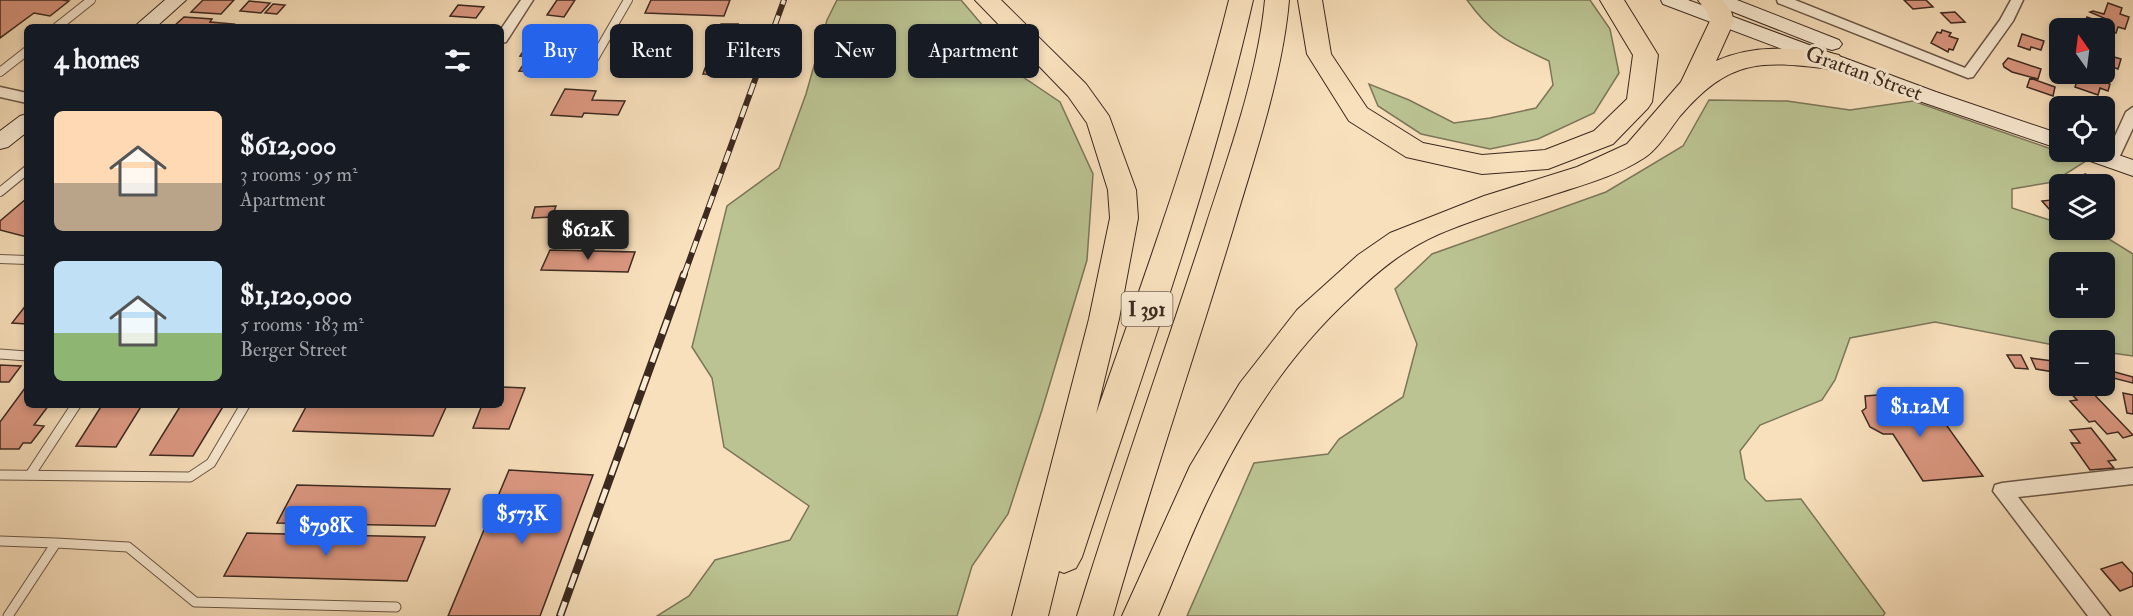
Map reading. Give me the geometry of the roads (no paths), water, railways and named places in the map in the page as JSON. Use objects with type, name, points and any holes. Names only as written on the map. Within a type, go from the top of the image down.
[{"type":"highway","points":[[987,0],[1077,90],[1100,122],[1122,190],[1124,218],[1104,319],[1030,616]]},
{"type":"highway","name":"I 391","points":[[1044,616],[1191,183],[1221,85],[1241,0]]},
{"type":"highway","name":"I 391","points":[[1095,616],[1122,525],[1175,368],[1248,135],[1275,24],[1277,0]]},
{"type":"highway","points":[[1310,0],[1315,41],[1325,68],[1341,93],[1366,121],[1390,137],[1436,157],[1472,164],[1504,166],[1548,161],[1590,147],[1622,126],[1634,111],[1645,83],[1644,52],[1633,26],[1612,0]]},
{"type":"highway","points":[[1692,86],[1717,7]]},
{"type":"highway","points":[[1140,616],[1202,476],[1251,392],[1308,318],[1368,263],[1400,240],[1431,226],[1494,203],[1587,174],[1636,151],[1692,86],[1717,68],[1733,61],[1782,55],[1830,60]]},
{"type":"main road","points":[[148,24],[177,0]]},
{"type":"main road","name":"Grattan Street","points":[[1670,0],[1717,7],[2049,133]]},
{"type":"main road","name":"Grattan Street","points":[[1717,7],[1830,60],[2049,138]]},
{"type":"main road","points":[[0,142],[24,126]]},
{"type":"main road","points":[[2115,161],[2133,168]]},
{"type":"street","points":[[504,34],[527,0]]},
{"type":"street","points":[[1783,0],[1968,74],[2006,21],[2017,0]]},
{"type":"street","points":[[0,92],[24,97]]},
{"type":"street","points":[[2115,138],[2133,112]]},
{"type":"street","points":[[2100,616],[2002,491],[2133,476]]},
{"type":"lane","points":[[61,24],[91,0]]},
{"type":"lane","points":[[598,52],[628,0]]},
{"type":"lane","points":[[0,72],[24,53]]},
{"type":"lane","points":[[0,192],[24,172]]},
{"type":"lane","points":[[0,259],[24,260]]},
{"type":"lane","points":[[0,354],[24,356]]},
{"type":"lane","points":[[30,475],[73,408]]},
{"type":"lane","points":[[0,474],[190,477],[211,463],[243,408]]},
{"type":"lane","points":[[0,541],[128,547],[195,602],[396,607]]},
{"type":"lane","points":[[8,616],[56,543]]},
{"type":"railway","points":[[684,275],[784,0]]},
{"type":"railway","points":[[560,616],[684,274]]}]
